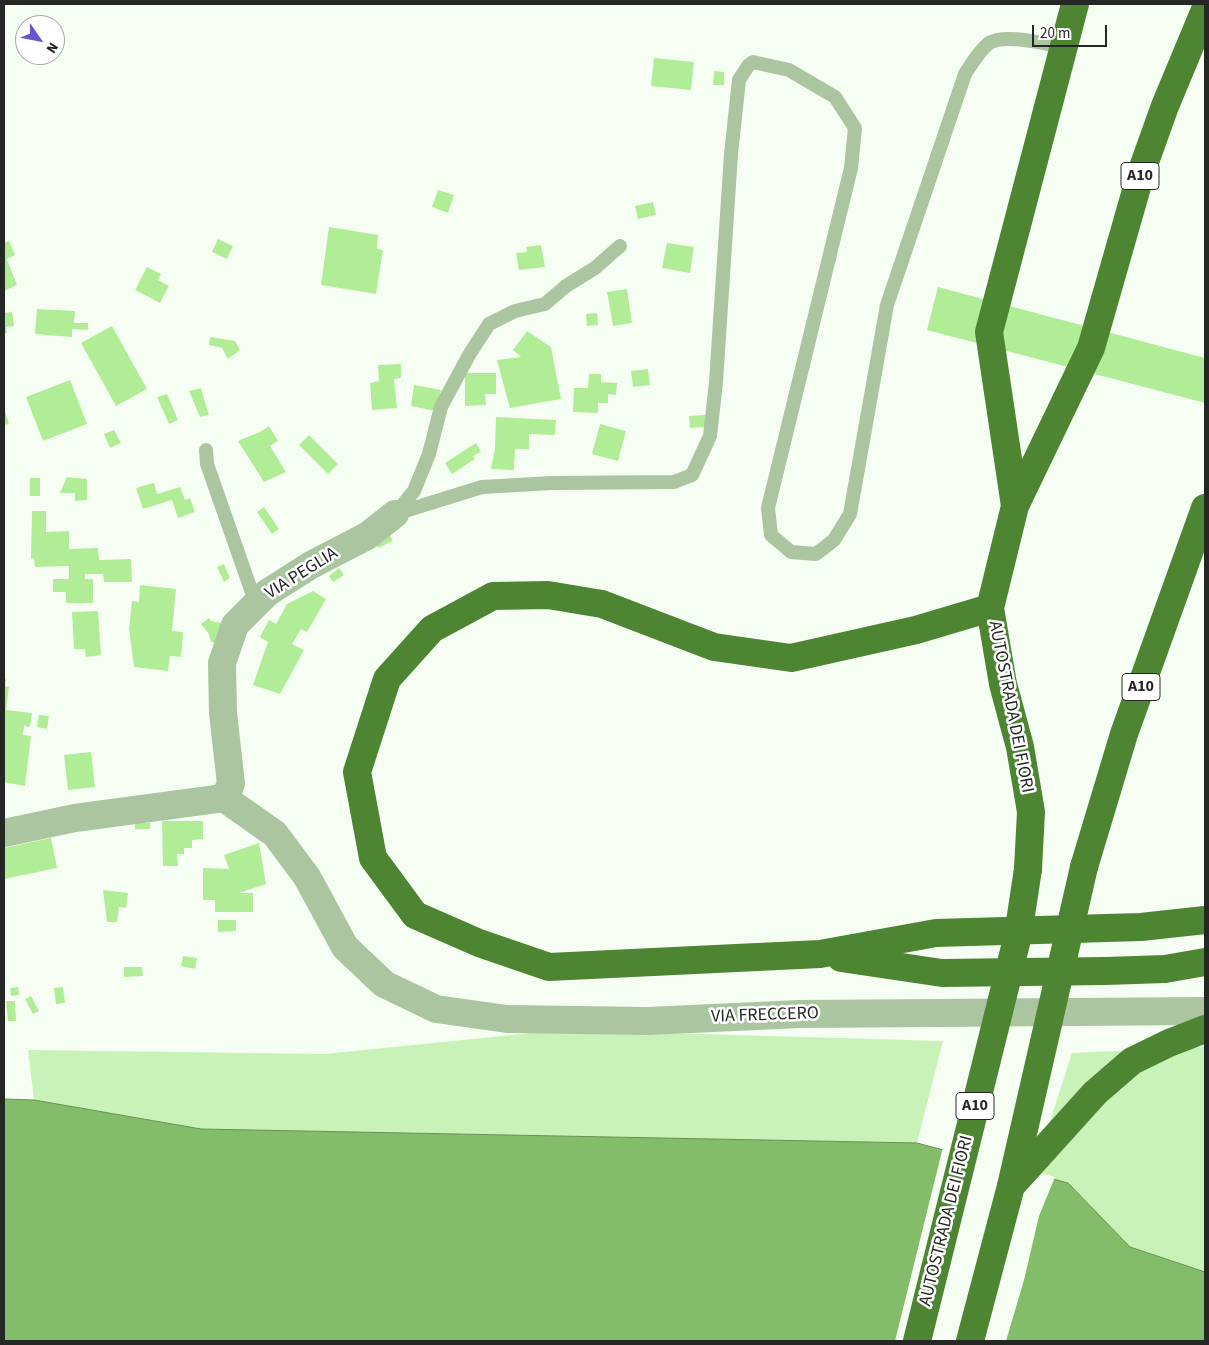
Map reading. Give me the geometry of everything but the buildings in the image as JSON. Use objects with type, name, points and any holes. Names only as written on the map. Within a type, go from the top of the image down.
[{"type":"highway","points":[[1015,506],[990,332],[1075,4]]},
{"type":"highway","name":"AUTOSTRADA DEI FIORI","points":[[917,1341],[1018,935],[1028,869],[1031,812],[1020,747],[1004,684],[990,608],[1015,506],[1091,348],[1140,173],[1165,106],[1205,10]]},
{"type":"highway","name":"A10","points":[[970,1341],[1011,1186],[1084,867],[1124,734],[1205,508]]},
{"type":"highway","points":[[990,608],[916,630],[791,658],[714,647],[602,604],[548,595],[493,596],[432,629],[387,679],[357,772],[373,858],[415,915],[479,943],[549,966],[820,954],[936,933],[1140,927],[1205,920]]},
{"type":"highway","points":[[820,954],[942,973],[1106,971],[1165,968],[1205,962]]},
{"type":"highway","points":[[1011,1186],[1095,1093],[1132,1061],[1168,1043],[1205,1029]]},
{"type":"street","name":"VIA PEGLIA","points":[[224,798],[231,784],[223,713],[222,663],[235,625],[267,593],[311,565],[367,536],[395,514]]},
{"type":"street","points":[[4,833],[75,818],[224,798]]},
{"type":"street","name":"VIA FRECCERO","points":[[224,798],[275,834],[307,877],[345,948],[384,984],[436,1009],[507,1019],[648,1021],[800,1014],[1205,1011]]},
{"type":"lane","points":[[395,514],[482,487],[552,483],[674,482],[692,475],[710,436],[716,382],[731,154],[739,80],[753,62],[789,70],[835,96],[854,128],[851,168],[768,508],[771,535],[791,552],[816,554],[834,540],[850,514],[887,306],[965,74],[978,54],[990,42],[1008,38],[1063,47]]},
{"type":"lane","points":[[395,514],[414,491],[429,454],[441,407],[468,355],[489,324],[515,311],[545,304],[620,246]]},
{"type":"lane","points":[[206,450],[207,464],[256,604]]},
{"type":"shaded area","points":[[561,1030],[943,1041],[917,1143],[201,1129],[34,1100],[28,1050],[325,1054]]},
{"type":"shaded area","points":[[1205,1047],[1205,1272],[1130,1247],[1068,1183],[1033,1174],[1072,1053]]},
{"type":"shaded area","points":[[4,1099],[34,1100],[201,1129],[917,1143],[1068,1183],[1130,1247],[1205,1272],[1205,1341],[4,1341]]},
{"type":"pier","points":[[943,1147],[1055,1177],[1039,1216],[1024,1280],[1006,1341],[895,1341]]}]
